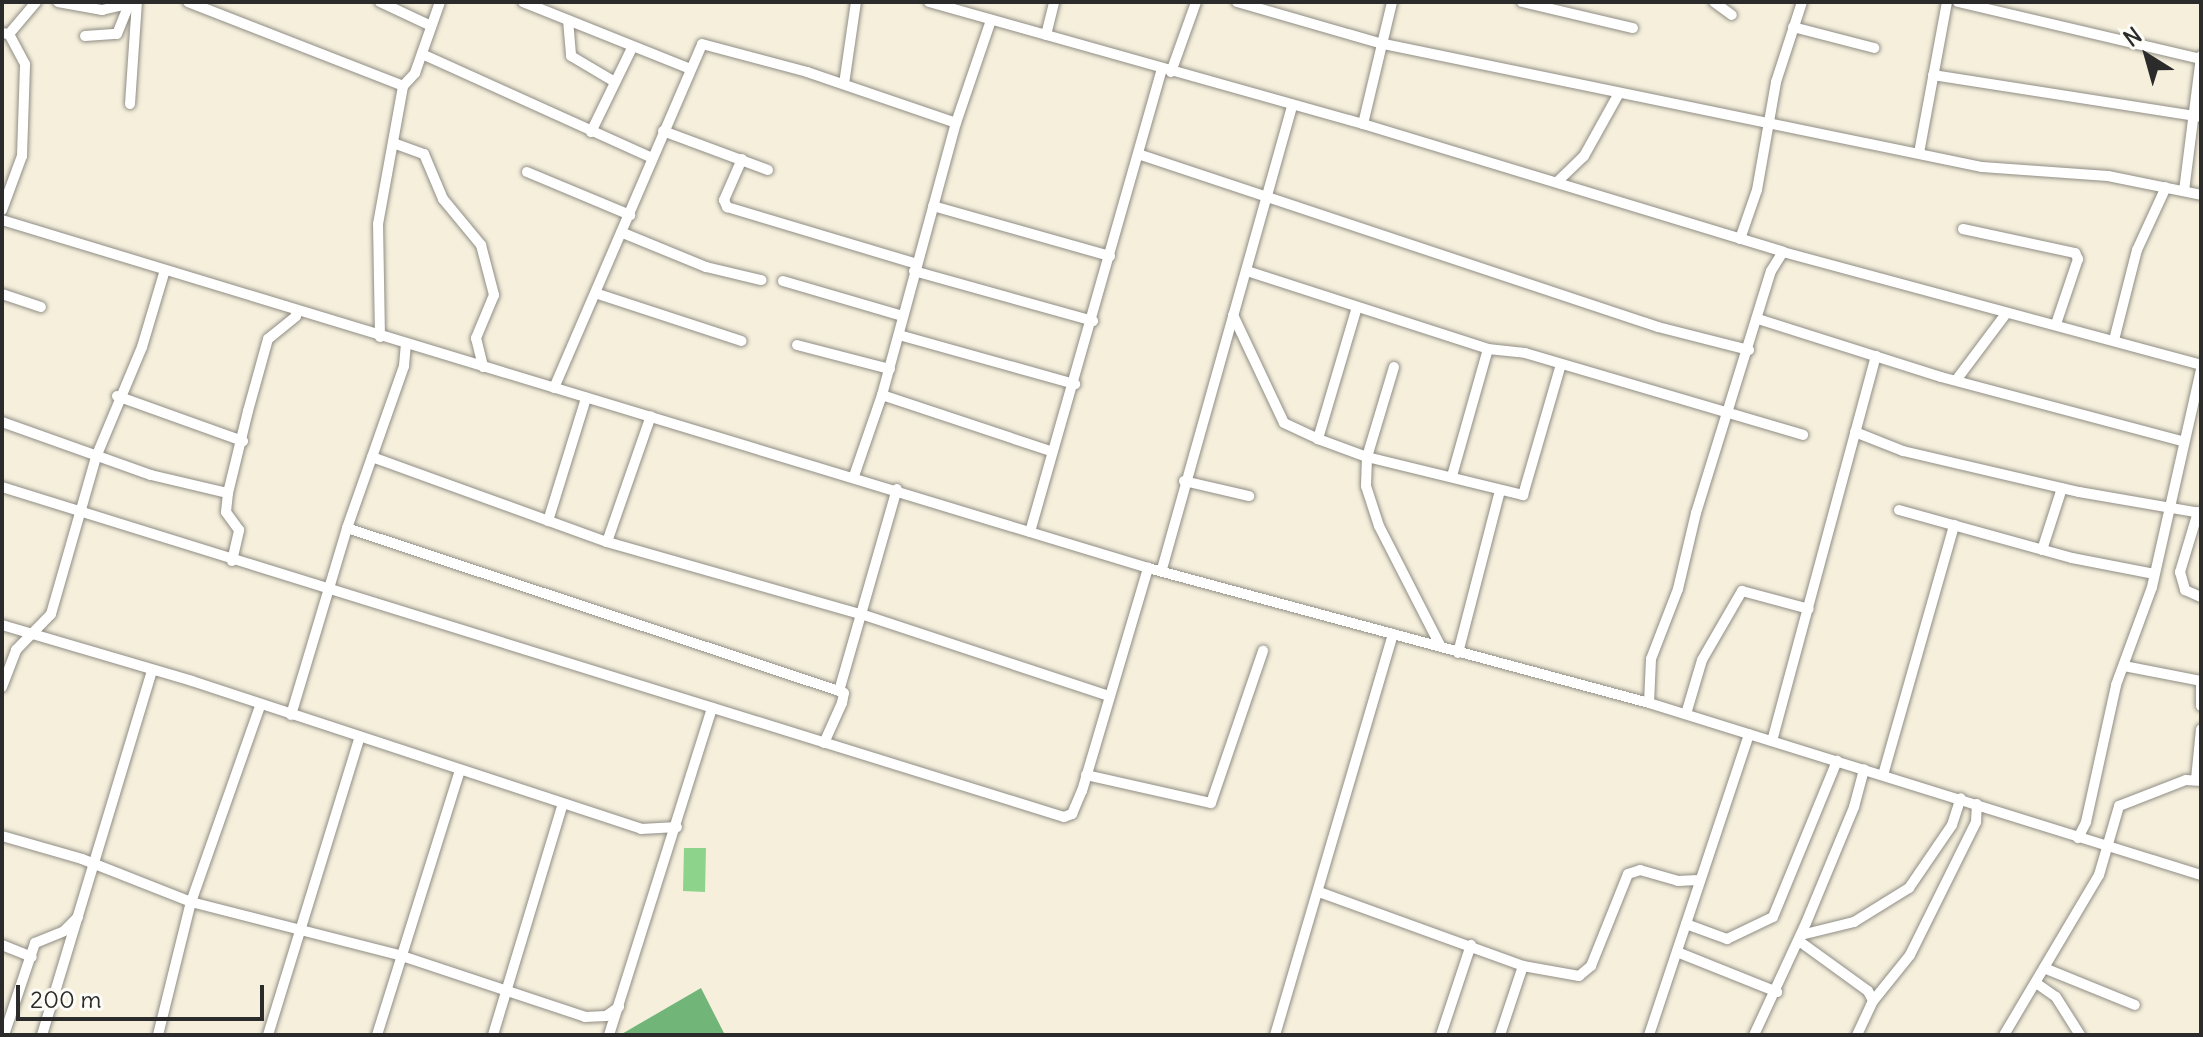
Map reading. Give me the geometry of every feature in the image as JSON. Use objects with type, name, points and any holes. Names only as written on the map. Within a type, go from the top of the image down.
[{"type":"street","points":[[2,210],[22,156],[25,64],[6,33],[36,2]]},
{"type":"street","points":[[58,2],[102,10],[132,3]]},
{"type":"street","points":[[188,2],[403,86]]},
{"type":"street","points":[[380,2],[431,26]]},
{"type":"street","points":[[380,337],[376,241],[396,144],[403,86],[415,73],[440,2]]},
{"type":"street","points":[[523,2],[554,8],[568,20],[688,68]]},
{"type":"street","points":[[844,84],[856,2]]},
{"type":"street","points":[[929,2],[1363,124],[1783,252],[2005,315],[2056,324],[2201,367],[2181,441],[2154,574],[2113,693],[2086,822],[2078,838]]},
{"type":"street","points":[[1046,35],[1054,2]]},
{"type":"street","points":[[1030,532],[1050,451],[1075,384],[1110,256],[1167,71],[1196,2]]},
{"type":"street","points":[[1237,2],[1379,43],[1982,167],[2108,176],[2201,195]]},
{"type":"street","points":[[1363,124],[1379,43],[1392,2]]},
{"type":"street","points":[[1522,2],[1633,28]]},
{"type":"street","points":[[1714,2],[1732,15]]},
{"type":"street","points":[[1740,239],[1760,177],[1766,121],[1802,2]]},
{"type":"street","points":[[1919,153],[1947,2]]},
{"type":"street","points":[[1958,2],[2201,58],[2198,117],[2184,191]]},
{"type":"street","points":[[85,36],[117,34],[132,3]]},
{"type":"street","points":[[130,104],[132,3]]},
{"type":"street","points":[[568,20],[571,56],[615,82]]},
{"type":"street","points":[[854,476],[890,369],[956,123],[991,20]]},
{"type":"street","points":[[1793,27],[1874,48]]},
{"type":"street","points":[[554,388],[598,294],[688,68],[704,43],[844,84],[956,123]]},
{"type":"street","points":[[591,132],[632,48]]},
{"type":"street","points":[[422,54],[652,158]]},
{"type":"street","points":[[1933,75],[2198,117]]},
{"type":"street","points":[[1557,182],[1584,156],[1619,93]]},
{"type":"street","points":[[1162,569],[1184,481],[1247,271],[1264,195],[1292,106]]},
{"type":"street","points":[[663,131],[768,170]]},
{"type":"street","points":[[396,144],[424,154],[443,199],[481,245],[494,295],[476,338],[483,367]]},
{"type":"street","points":[[1141,155],[1658,327],[1749,350]]},
{"type":"street","points":[[742,159],[724,200],[727,207],[1093,321]]},
{"type":"street","points":[[527,172],[630,215]]},
{"type":"street","points":[[2114,340],[2137,250],[2166,187]]},
{"type":"street","points":[[933,206],[1110,256]]},
{"type":"street","points":[[2,220],[406,345],[897,489],[1148,568],[1162,569],[1686,714],[2201,875]]},
{"type":"street","points":[[1963,229],[2075,253],[2077,262],[2056,324]]},
{"type":"street","points":[[623,233],[706,267],[761,280]]},
{"type":"street","points":[[1758,242],[1771,271]]},
{"type":"street","points":[[1649,703],[1651,659],[1678,589],[1725,416],[1749,350],[1771,271],[1783,252]]},
{"type":"street","points":[[2,687],[16,650],[51,614],[84,514],[96,457],[117,396],[142,347],[165,270]]},
{"type":"street","points":[[1247,271],[1488,349],[1561,364],[1725,416],[1803,435]]},
{"type":"street","points":[[783,281],[903,316]]},
{"type":"street","points":[[2,294],[41,307]]},
{"type":"street","points":[[598,294],[742,341]]},
{"type":"street","points":[[1318,439],[1357,307]]},
{"type":"street","points":[[232,561],[239,530],[226,512],[228,493],[268,339],[296,316],[296,311]]},
{"type":"street","points":[[1233,315],[1284,423],[1367,457],[1452,476],[1500,491],[1526,492],[1561,364]]},
{"type":"street","points":[[1957,379],[2005,315]]},
{"type":"street","points":[[1758,319],[1876,356],[2055,404],[2104,424],[2181,441]]},
{"type":"street","points":[[899,335],[1075,384]]},
{"type":"street","points":[[291,715],[347,528],[404,366],[406,345]]},
{"type":"street","points":[[797,345],[890,369]]},
{"type":"street","points":[[1452,476],[1488,349]]},
{"type":"street","points":[[1772,741],[1876,356]]},
{"type":"street","points":[[1394,367],[1367,457],[1366,486],[1379,526],[1441,647]]},
{"type":"street","points":[[882,395],[1050,451]]},
{"type":"street","points":[[117,396],[243,441]]},
{"type":"street","points":[[548,521],[586,398]]},
{"type":"street","points":[[607,542],[651,416]]},
{"type":"street","points":[[2,422],[96,457],[228,493]]},
{"type":"street","points":[[1855,432],[1903,451],[2062,488],[2200,513],[2180,572],[2185,590],[2201,597]]},
{"type":"street","points":[[372,457],[607,542],[864,615],[1109,696]]},
{"type":"street","points":[[1184,481],[1249,496]]},
{"type":"street","points":[[2,487],[328,591],[1064,817],[1072,814],[1086,775],[1148,568]]},
{"type":"street","points":[[2042,550],[2062,488]]},
{"type":"street","points":[[839,691],[864,615],[897,489]]},
{"type":"street","points":[[1458,653],[1500,491]]},
{"type":"street","points":[[1899,510],[2042,550],[2154,574]]},
{"type":"street","points":[[1883,775],[1954,525]]},
{"type":"street","points":[[347,528],[844,693],[824,743]]},
{"type":"street","points":[[1686,714],[1702,660],[1742,591],[1809,609]]},
{"type":"street","points":[[4,623],[31,635],[291,715],[641,829],[677,827]]},
{"type":"street","points":[[1275,1035],[1393,634]]},
{"type":"street","points":[[1086,775],[1206,804],[1215,801],[1263,651]]},
{"type":"street","points":[[2124,666],[2201,682],[2201,706]]},
{"type":"street","points":[[42,1035],[82,913],[92,865],[152,671]]},
{"type":"street","points":[[158,1035],[191,902],[260,706]]},
{"type":"street","points":[[609,1035],[712,708]]},
{"type":"street","points":[[2004,1035],[2099,875],[2121,804],[2199,780],[2201,729]]},
{"type":"street","points":[[1649,1035],[1749,734]]},
{"type":"street","points":[[268,1035],[359,739]]},
{"type":"street","points":[[1686,924],[1727,939],[1773,917],[1837,761]]},
{"type":"street","points":[[1754,1035],[1800,938],[1854,807],[1864,769]]},
{"type":"street","points":[[377,1035],[399,955],[460,770]]},
{"type":"street","points":[[1800,938],[1854,922],[1909,888],[1952,825],[1961,798]]},
{"type":"street","points":[[493,1035],[563,803]]},
{"type":"street","points":[[1857,1035],[1873,1001],[1910,955],[1976,822],[1977,804]]},
{"type":"street","points":[[2,836],[191,902],[300,933],[399,955],[596,1019],[619,1007]]},
{"type":"street","points":[[1319,892],[1523,966],[1585,974],[1614,900],[1632,872],[1698,880]]},
{"type":"street","points":[[4,1033],[38,939],[64,931],[82,913]]},
{"type":"street","points":[[1800,938],[1868,991],[1873,1001]]},
{"type":"street","points":[[2,945],[32,957]]},
{"type":"street","points":[[1441,1035],[1471,945]]},
{"type":"street","points":[[1677,952],[1777,992]]},
{"type":"street","points":[[1500,1035],[1523,966]]},
{"type":"street","points":[[2044,968],[2135,1005]]},
{"type":"street","points":[[2036,983],[2056,997],[2080,1035]]},
{"type":"green space","points":[[684,848],[706,848],[705,892],[683,891]]},
{"type":"green space","points":[[701,988],[725,1035],[620,1035]]}]
